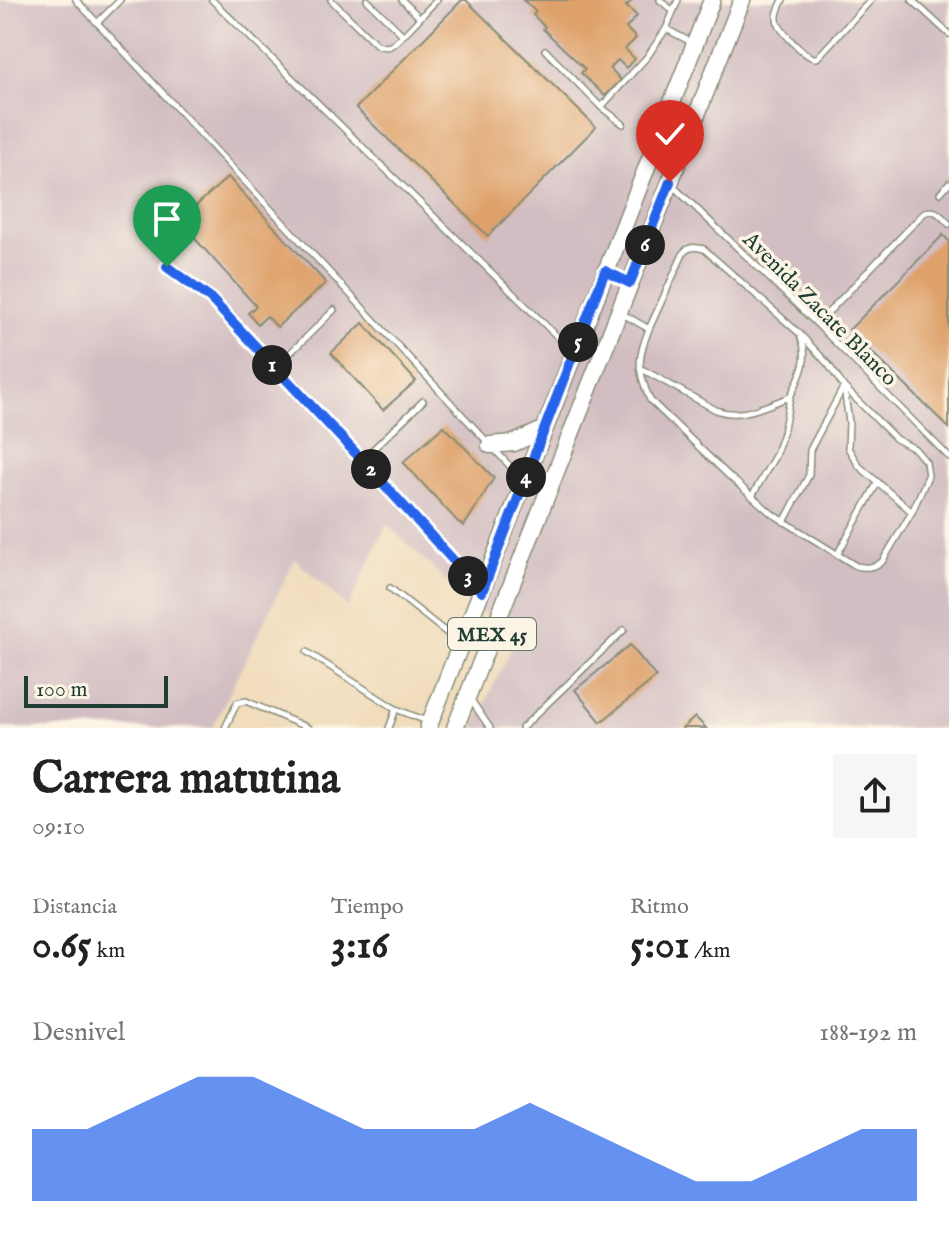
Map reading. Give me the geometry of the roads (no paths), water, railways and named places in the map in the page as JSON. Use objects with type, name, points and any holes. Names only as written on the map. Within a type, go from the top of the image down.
[{"type":"main road","name":"MEX 45","points":[[429,725],[712,0]]},
{"type":"main road","name":"MEX 45","points":[[455,728],[742,0]]},
{"type":"main road","points":[[605,271],[630,283]]},
{"type":"main road","points":[[490,445],[514,443],[543,430]]},
{"type":"lane","points":[[76,0],[524,482]]},
{"type":"lane","points":[[97,23],[120,0]]},
{"type":"lane","points":[[212,0],[574,353]]},
{"type":"lane","points":[[331,0],[377,45],[389,46],[436,1]]},
{"type":"lane","points":[[367,0],[403,35]]},
{"type":"lane","points":[[402,0],[419,17]]},
{"type":"lane","points":[[660,0],[673,11]]},
{"type":"lane","points":[[601,107],[647,57],[666,29],[678,0]]},
{"type":"lane","points":[[783,0],[777,13],[778,25],[802,51],[813,58],[817,58],[869,1]]},
{"type":"lane","points":[[912,0],[949,34]]},
{"type":"lane","points":[[666,29],[693,43]]},
{"type":"lane","points":[[545,50],[601,107],[623,124]]},
{"type":"lane","name":"Avenida Zacate Blanco","points":[[670,182],[949,457]]},
{"type":"lane","points":[[940,193],[949,183]]},
{"type":"lane","points":[[817,324],[924,213],[937,212],[949,224]]},
{"type":"lane","points":[[695,247],[704,249],[799,333],[828,364],[844,387],[896,439],[915,449],[926,462],[928,476],[912,512],[882,562],[867,568],[856,566],[784,522],[729,476],[650,400],[640,368],[640,352],[649,329],[684,252],[695,247]]},
{"type":"lane","points":[[167,267],[211,299],[482,592]]},
{"type":"lane","points":[[275,368],[334,310]]},
{"type":"lane","points":[[619,312],[649,329]]},
{"type":"lane","points":[[752,496],[775,456],[790,397],[803,370],[806,356],[799,333]]},
{"type":"lane","points":[[640,368],[726,414],[745,414],[790,397]]},
{"type":"lane","points":[[844,387],[849,422],[848,448],[859,466],[912,512]]},
{"type":"lane","points":[[784,522],[809,475],[810,450],[844,387]]},
{"type":"lane","points":[[362,460],[423,401]]},
{"type":"lane","points":[[837,555],[878,482]]},
{"type":"lane","points":[[390,588],[461,644]]},
{"type":"lane","points":[[522,728],[624,630]]},
{"type":"lane","points":[[307,652],[396,709],[429,725]]},
{"type":"lane","points":[[468,696],[490,728]]},
{"type":"lane","points":[[225,728],[237,703],[246,701],[308,728]]},
{"type":"lane","points":[[389,728],[396,709]]}]
